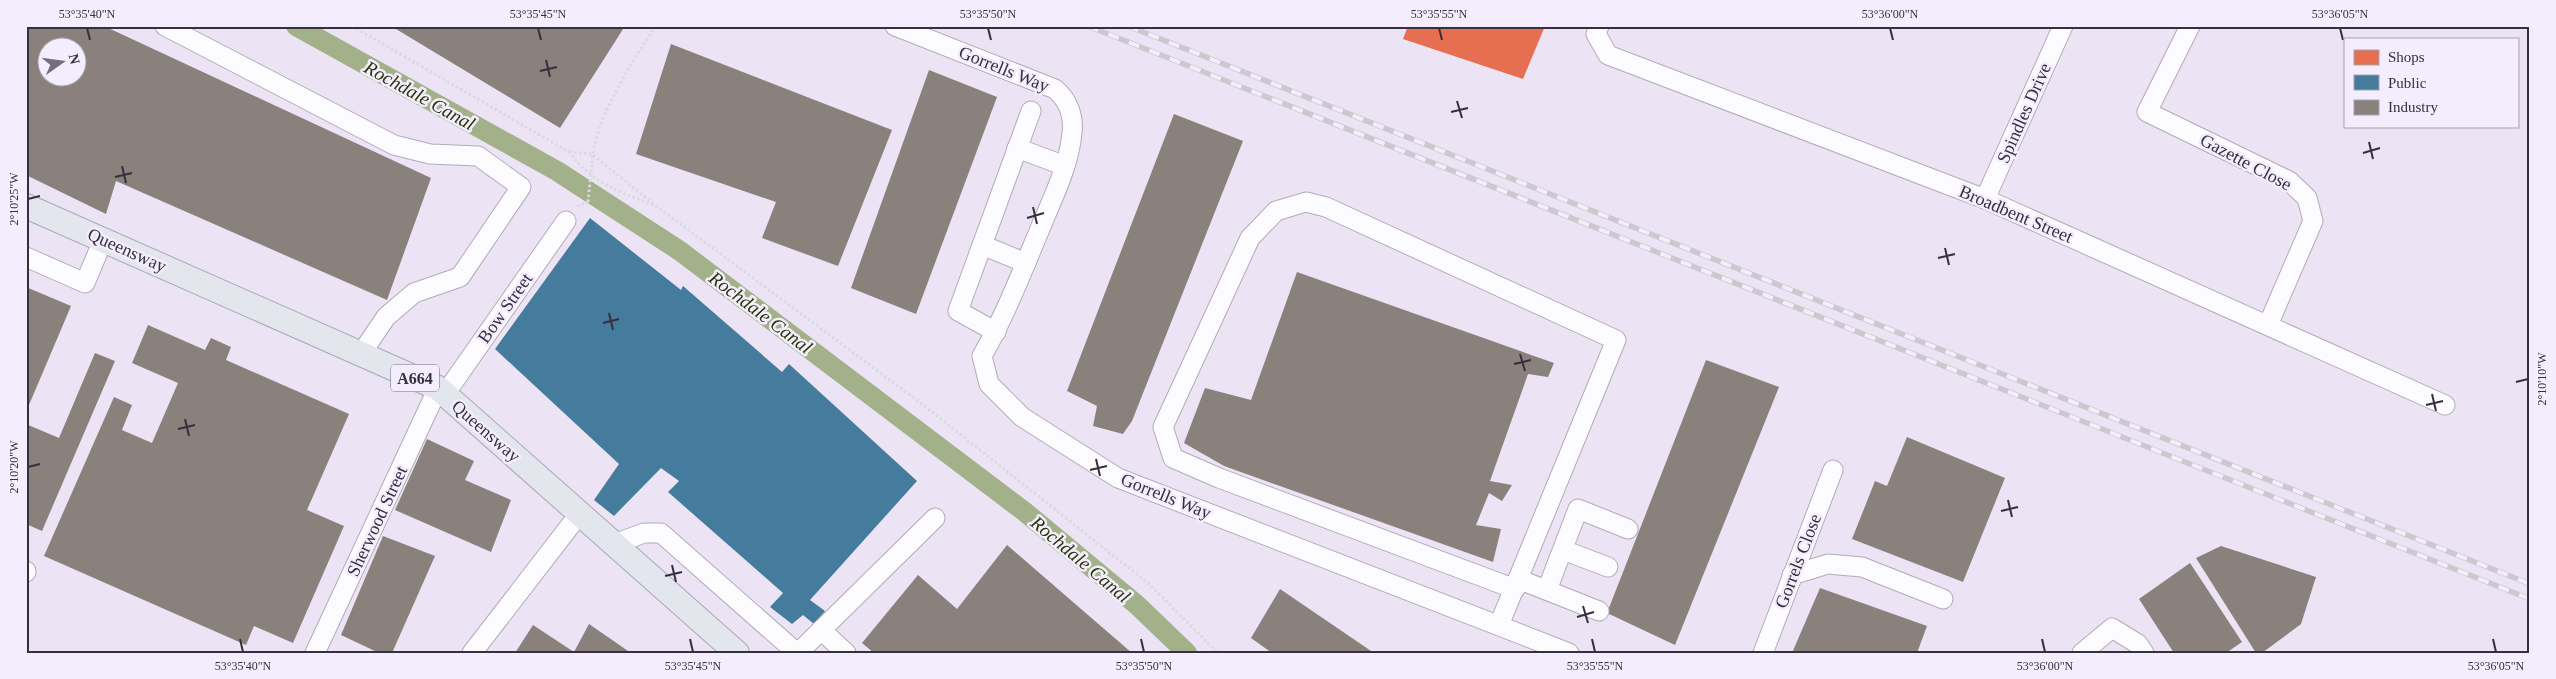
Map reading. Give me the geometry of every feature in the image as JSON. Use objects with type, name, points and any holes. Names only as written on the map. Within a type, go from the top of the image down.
[{"type":"main road","name":"Queensway","points":[[26,206],[441,391],[737,653]]},
{"type":"street","points":[[165,26],[394,145],[430,154],[478,156],[521,187],[460,277],[414,293],[386,317],[361,354]]},
{"type":"street","name":"Gorrells Way","points":[[895,26],[1055,89],[1067,102],[1073,132],[1065,166],[996,332],[982,356],[989,384],[1022,417],[1118,478],[1569,653]]},
{"type":"street","name":"Broadbent Street","points":[[1599,26],[1596,34],[1608,55],[1985,199],[2445,405]]},
{"type":"street","name":"Spindles Drive","points":[[1985,199],[2062,26]]},
{"type":"street","name":"Gazette Close","points":[[2190,26],[2147,112],[2289,181],[2307,198],[2313,221],[2268,325]]},
{"type":"street","points":[[996,332],[958,311],[1031,111]]},
{"type":"street","points":[[1017,148],[1065,166]]},
{"type":"street","points":[[1499,625],[1516,584],[1616,340],[1326,207],[1306,202],[1276,211],[1250,238],[1162,427],[1173,458],[1219,478],[1516,584],[1547,590],[1599,611]]},
{"type":"street","name":"Bow Street","points":[[441,391],[566,221]]},
{"type":"street","points":[[26,257],[85,283],[103,240]]},
{"type":"street","points":[[982,245],[1026,263]]},
{"type":"street","name":"Sherwood Street","points":[[315,653],[441,391]]},
{"type":"street","name":"Gorrels Close","points":[[1763,653],[1833,470]]},
{"type":"street","points":[[1547,590],[1578,509],[1628,529]]},
{"type":"street","points":[[472,653],[580,513]]},
{"type":"street","points":[[614,544],[644,533],[661,533],[797,653],[935,518]]},
{"type":"street","points":[[1563,550],[1608,568]]},
{"type":"street","points":[[1792,575],[1828,564],[1862,567],[1943,598]]},
{"type":"street","points":[[2082,653],[2112,628],[2138,644],[2144,653]]},
{"type":"street","points":[[821,630],[846,653]]},
{"type":"path","points":[[352,26],[569,152],[582,168],[603,185],[656,206]]},
{"type":"path","points":[[588,202],[592,154],[601,126],[636,55],[656,26]]},
{"type":"path","points":[[569,152],[592,154],[656,206],[925,406],[1149,584],[1218,653]]},
{"type":"building: Shops","points":[[1408,26],[1545,26],[1523,79],[1403,39]]},
{"type":"building: Public","points":[[590,218],[681,290],[683,286],[782,372],[789,364],[917,481],[810,600],[825,611],[814,624],[803,615],[792,624],[770,607],[783,593],[668,492],[679,481],[661,468],[614,516],[594,500],[619,464],[495,349]]},
{"type":"building: Industry","points":[[26,26],[104,26],[431,178],[387,300],[116,181],[106,214],[26,175]]},
{"type":"building: Industry","points":[[391,26],[625,26],[560,128]]},
{"type":"building: Industry","points":[[671,44],[892,130],[838,266],[762,238],[776,202],[636,154]]},
{"type":"building: Industry","points":[[929,70],[997,97],[916,314],[851,288]]},
{"type":"building: Industry","points":[[1174,114],[1243,141],[1132,421],[1123,434],[1093,426],[1097,406],[1067,391]]},
{"type":"building: Industry","points":[[1297,272],[1554,363],[1548,377],[1528,374],[1490,481],[1512,485],[1502,501],[1489,493],[1476,525],[1501,529],[1493,562],[1224,466],[1184,443],[1205,388],[1251,400]]},
{"type":"building: Industry","points":[[26,287],[71,306],[26,412]]},
{"type":"building: Industry","points":[[148,325],[205,350],[211,338],[231,347],[226,360],[349,414],[307,510],[344,526],[293,643],[254,626],[246,645],[44,556],[114,397],[132,405],[122,430],[152,443],[178,383],[132,363]]},
{"type":"building: Industry","points":[[95,353],[115,361],[42,531],[26,524],[26,424],[59,438]]},
{"type":"building: Industry","points":[[1706,360],[1779,387],[1675,645],[1607,613]]},
{"type":"building: Industry","points":[[1907,437],[2005,478],[1963,582],[1852,539],[1875,481],[1887,486]]},
{"type":"building: Industry","points":[[427,439],[474,461],[465,480],[511,500],[491,552],[395,510]]},
{"type":"building: Industry","points":[[383,536],[435,556],[392,653],[379,653],[341,635]]},
{"type":"building: Industry","points":[[1007,545],[1132,653],[874,653],[862,643],[918,575],[957,609]]},
{"type":"building: Industry","points":[[2221,546],[2316,577],[2301,624],[2262,653],[2256,653],[2196,558]]},
{"type":"building: Industry","points":[[2190,563],[2242,642],[2226,653],[2174,653],[2139,599]]},
{"type":"building: Industry","points":[[1820,588],[1927,626],[1917,653],[1792,653]]},
{"type":"building: Industry","points":[[1280,589],[1374,653],[1272,653],[1251,638]]},
{"type":"building: Industry","points":[[589,624],[631,653],[515,653],[533,625],[574,652]]},
{"type":"waterway","name":"Rochdale Canal","points":[[296,26],[557,171],[680,251],[1025,512],[1137,605],[1187,653]]},
{"type":"railway","points":[[1088,26],[2530,599]]},
{"type":"railway","points":[[1128,26],[2530,584]]}]
